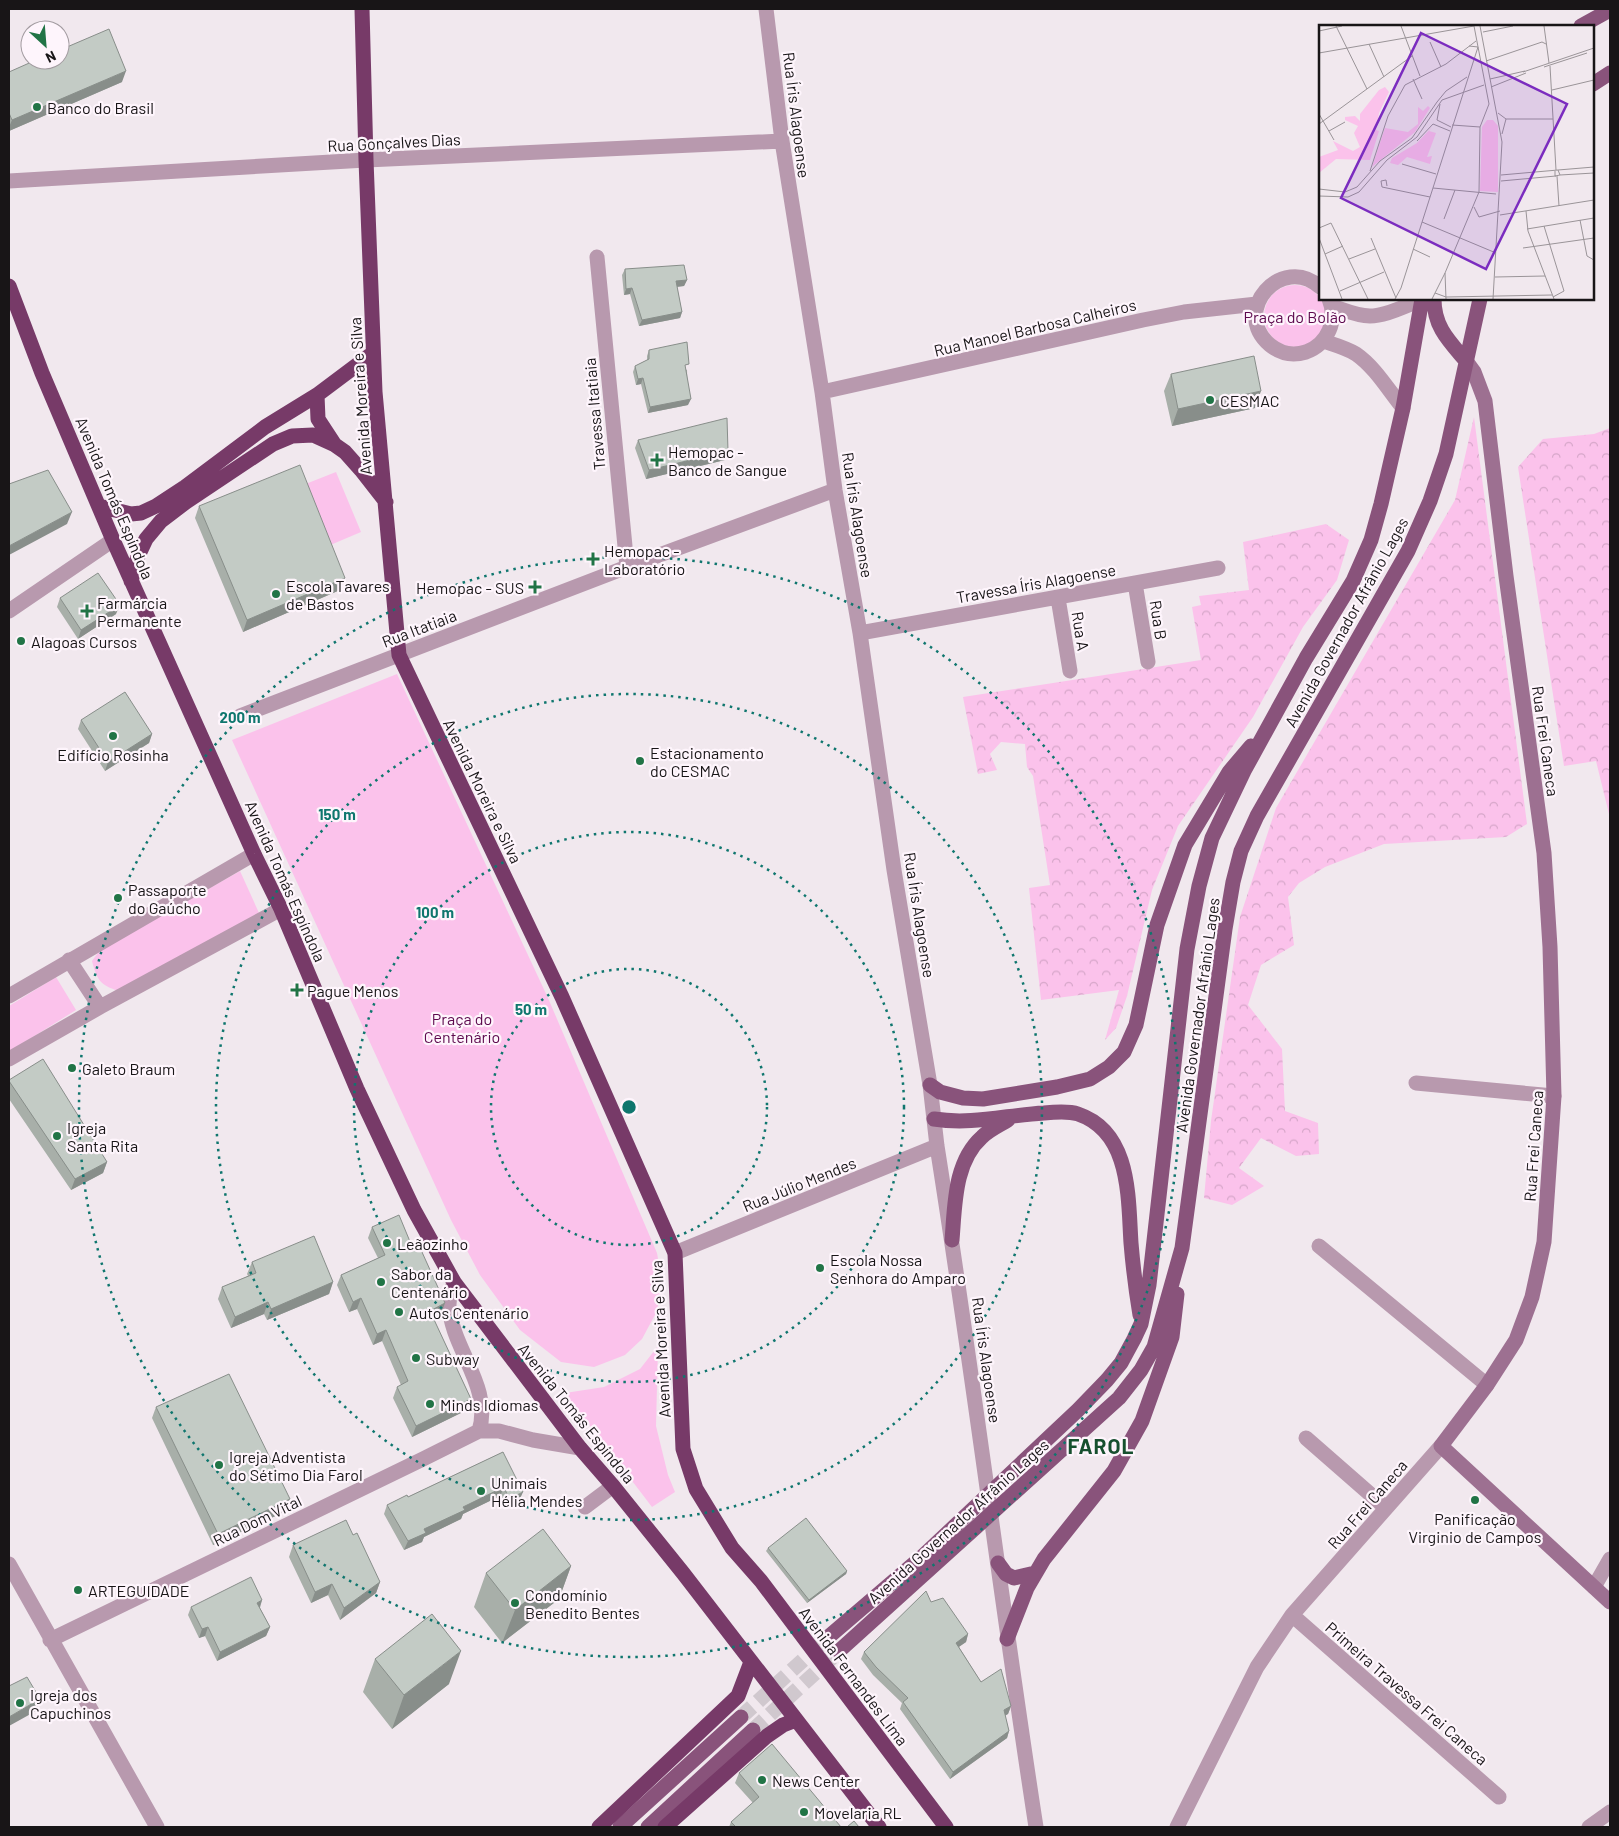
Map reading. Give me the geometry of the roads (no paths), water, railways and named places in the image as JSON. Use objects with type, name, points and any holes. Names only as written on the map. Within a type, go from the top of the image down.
[{"type":"highway","name":"Avenida Moreira e Silva","points":[[362,9],[375,392],[399,655],[562,997],[674,1253],[683,1449],[696,1488],[732,1548]]},
{"type":"highway","name":"Avenida Tomás Espíndola","points":[[9,286],[42,373],[113,540],[254,854],[281,909],[357,1089],[414,1210],[454,1282],[580,1448],[683,1573],[751,1662]]},
{"type":"highway","points":[[99,506],[131,514],[141,513],[156,506],[185,487],[265,427],[317,395],[373,353]]},
{"type":"highway","points":[[317,395],[318,419],[335,445]]},
{"type":"highway","points":[[131,581],[138,556],[146,540],[161,521],[273,444],[292,436],[313,435],[345,452],[386,502]]},
{"type":"highway","name":"Avenida Fernandes Lima","points":[[732,1548],[761,1581],[946,1827]]},
{"type":"highway","points":[[751,1662],[880,1827]]},
{"type":"highway","points":[[599,1827],[738,1696],[751,1662]]},
{"type":"highway","points":[[665,1827],[767,1736],[783,1725],[796,1720]]},
{"type":"main road","points":[[1583,25],[1610,10]]},
{"type":"main road","points":[[1594,83],[1610,73]]},
{"type":"main road","name":"Avenida Governador Afrânio Lages","points":[[826,1639],[923,1556],[1084,1404],[1121,1363],[1141,1324],[1151,1276],[1187,949],[1199,886],[1212,838],[1244,771],[1306,658],[1353,581],[1371,540],[1403,408],[1426,300]]},
{"type":"main road","points":[[1427,300],[1434,312],[1437,322],[1466,361]]},
{"type":"main road","name":"Avenida Governador Afrânio Lages","points":[[839,1651],[1119,1398],[1141,1370],[1154,1346],[1182,1248],[1225,930],[1233,882],[1242,851],[1257,816],[1408,551],[1430,501],[1446,454],[1480,300]]},
{"type":"main road","points":[[930,1085],[940,1092],[962,1098],[983,1099],[1057,1087],[1090,1079],[1109,1067],[1124,1052],[1136,1025],[1157,924],[1185,845],[1229,772],[1270,724]]},
{"type":"main road","points":[[934,1119],[972,1121],[1044,1113],[1077,1114],[1096,1123],[1109,1136],[1125,1168],[1133,1268],[1141,1324]]},
{"type":"main road","points":[[952,1240],[956,1188],[967,1156],[982,1137],[1012,1117]]},
{"type":"main road","points":[[1007,1639],[1027,1588],[1044,1558],[1114,1471],[1142,1421],[1172,1337],[1182,1248]]},
{"type":"main road","points":[[998,1563],[1006,1574],[1014,1578],[1035,1573]]},
{"type":"main road","points":[[620,1827],[741,1717]]},
{"type":"main road","points":[[648,1827],[753,1730]]},
{"type":"street","name":"Rua Íris Alagoense","points":[[766,9],[782,141],[822,392],[835,490],[860,633],[894,870],[930,1085],[937,1146],[981,1437],[1007,1639],[1036,1827]]},
{"type":"street","name":"Rua Gonçalves Dias","points":[[9,181],[366,160],[782,141]]},
{"type":"street","name":"Travessa Itatiaia","points":[[597,257],[626,566]]},
{"type":"street","points":[[1319,286],[1307,279],[1295,277],[1271,284],[1262,293],[1257,304],[1256,322],[1263,338],[1276,350],[1288,354],[1301,354],[1313,350],[1323,342],[1332,325],[1330,302],[1356,314],[1370,316],[1423,300]]},
{"type":"street","name":"Rua Manoel Barbosa Calheiros","points":[[822,392],[1143,320],[1184,312],[1257,304]]},
{"type":"street","points":[[1323,342],[1345,348],[1357,355],[1375,373],[1403,408]]},
{"type":"street","name":"Rua Frei Caneca","points":[[1177,1827],[1257,1667],[1292,1615],[1440,1446],[1487,1385],[1516,1340],[1532,1297],[1544,1242],[1554,1096],[1550,947],[1544,853],[1506,576],[1485,402],[1474,372],[1466,361]]},
{"type":"street","name":"Rua Itatiaia","points":[[240,716],[626,566],[835,490]]},
{"type":"street","points":[[9,611],[113,540]]},
{"type":"street","name":"Travessa Íris Alagoense","points":[[860,633],[1218,568]]},
{"type":"street","name":"Rua B","points":[[1135,583],[1148,662]]},
{"type":"street","name":"Rua A","points":[[1058,598],[1070,671]]},
{"type":"street","points":[[9,996],[254,854]]},
{"type":"street","points":[[9,1059],[100,1006],[281,909]]},
{"type":"street","points":[[69,960],[100,1006]]},
{"type":"street","points":[[1416,1083],[1554,1096]]},
{"type":"street","name":"Rua Júlio Mendes","points":[[674,1253],[937,1146]]},
{"type":"street","points":[[1319,1246],[1487,1385]]},
{"type":"street","points":[[454,1282],[449,1304],[459,1342],[472,1372],[483,1408],[479,1430],[499,1431],[532,1440],[580,1448]]},
{"type":"street","name":"Rua Dom Vital","points":[[50,1640],[414,1464],[479,1430]]},
{"type":"street","points":[[1306,1438],[1386,1508]]},
{"type":"street","points":[[1440,1446],[1610,1602]]},
{"type":"street","points":[[585,1508],[613,1486]]},
{"type":"street","points":[[1594,1587],[1610,1559]]},
{"type":"street","points":[[9,1564],[50,1640],[157,1827]]},
{"type":"street","name":"Primeira Travessa Frei Caneca","points":[[1292,1615],[1499,1797]]},
{"type":"street","points":[[1589,1827],[1610,1812]]},
{"type":"tunnel","points":[[741,1717],[826,1639]]},
{"type":"tunnel","points":[[753,1730],[839,1651]]},
{"type":"place","name":"Banco do Brasil","points":[[37,107]]},
{"type":"place","name":"CESMAC","points":[[1210,400]]},
{"type":"place","name":"Hemopac - Banco de Sangue","points":[[657,460]]},
{"type":"place","name":"Hemopac - Laboratório","points":[[593,559]]},
{"type":"place","name":"Hemopac - SUS","points":[[535,587]]},
{"type":"place","name":"Escola Tavares de Bastos","points":[[276,594]]},
{"type":"place","name":"Farmárcia Permanente","points":[[87,611]]},
{"type":"place","name":"Alagoas Cursos","points":[[21,641]]},
{"type":"place","name":"Edifício Rosinha","points":[[113,736]]},
{"type":"place","name":"Estacionamento do CESMAC","points":[[640,761]]},
{"type":"place","name":"Passaporte do Gaúcho","points":[[118,898]]},
{"type":"place","name":"Pague Menos","points":[[297,990]]},
{"type":"place","name":"Galeto Braum","points":[[72,1068]]},
{"type":"place","name":"Igreja Santa Rita","points":[[57,1136]]},
{"type":"place","name":"Leãozinho","points":[[387,1243]]},
{"type":"place","name":"Escola Nossa Senhora do Amparo","points":[[820,1268]]},
{"type":"place","name":"Sabor da Centenário","points":[[381,1282]]},
{"type":"place","name":"Autos Centenário","points":[[399,1312]]},
{"type":"place","name":"Subway","points":[[416,1358]]},
{"type":"place","name":"Minds Idiomas","points":[[430,1404]]},
{"type":"place","name":"Igreja Adventista do Sétimo Dia Farol","points":[[219,1465]]},
{"type":"place","name":"Unimais Hélia Mendes","points":[[481,1491]]},
{"type":"place","name":"Panificação Virginio de Campos","points":[[1475,1500]]},
{"type":"place","name":"ARTEGUIDADE","points":[[78,1590]]},
{"type":"place","name":"Condomínio Benedito Bentes","points":[[515,1603]]},
{"type":"place","name":"Igreja dos Capuchinos","points":[[20,1703]]},
{"type":"place","name":"News Center","points":[[762,1780]]},
{"type":"place","name":"Movelaria RL","points":[[804,1812]]},
{"type":"district","name":"FAROL","points":[[1101,1445]]},
{"type":"park label","name":"Praça do Bolão","points":[[1295,316]]},
{"type":"park label","name":"Praça do Centenário","points":[[462,1027]]}]
